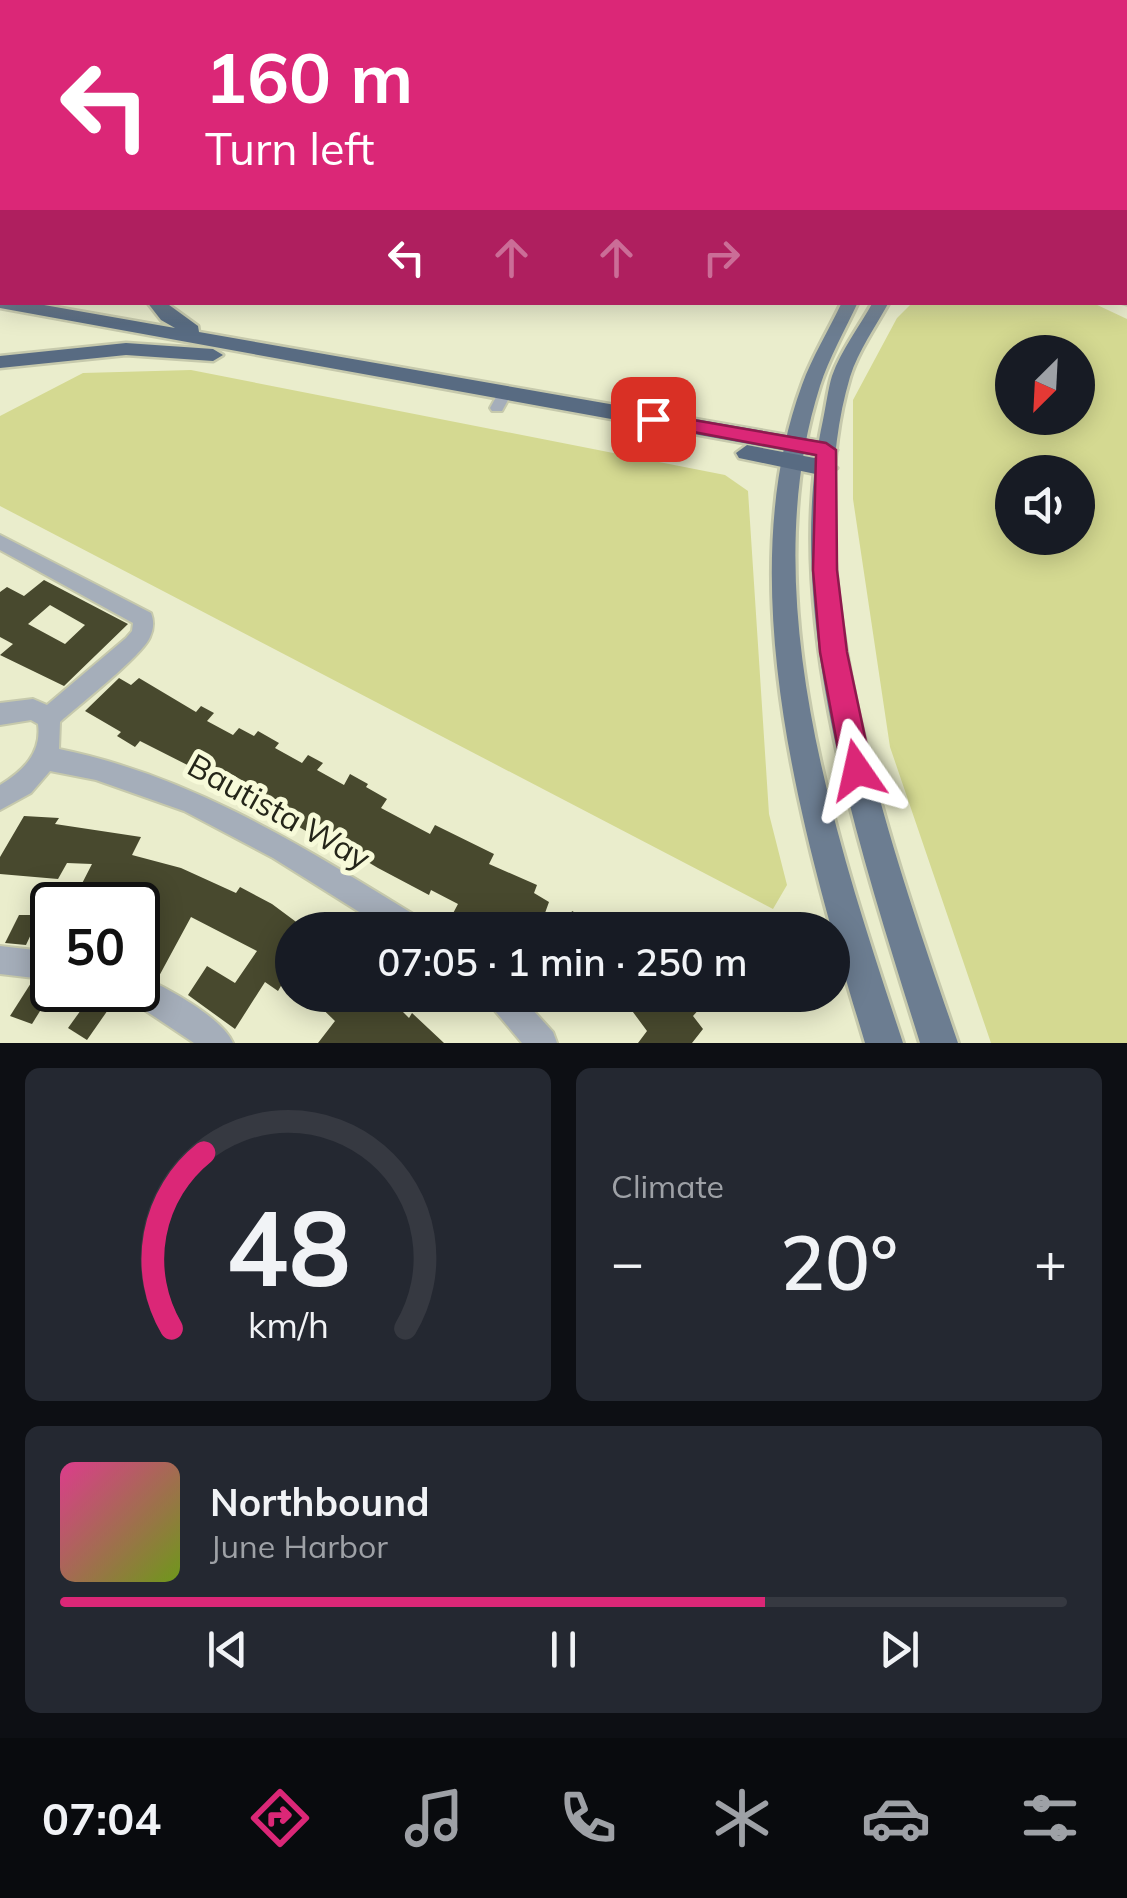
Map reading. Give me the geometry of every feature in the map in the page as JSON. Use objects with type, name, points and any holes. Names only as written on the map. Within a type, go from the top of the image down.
[{"type":"highway","points":[[12,305],[219,349],[825,459]]},
{"type":"highway","points":[[159,305],[184,328],[219,349]]},
{"type":"highway","points":[[0,362],[106,350],[219,349]]},
{"type":"main road","points":[[848,305],[813,373],[792,453],[785,498],[785,563],[796,700],[857,959],[884,1043]]},
{"type":"main road","points":[[879,305],[844,370],[825,459],[825,570],[838,672],[857,770],[901,927],[939,1043]]},
{"type":"street","points":[[0,542],[144,619],[141,635],[133,644],[48,718]]},
{"type":"street","points":[[0,714],[33,710],[48,718],[54,733],[45,758],[32,776],[0,798]]},
{"type":"street","name":"Bautista Way","points":[[45,758],[115,772],[202,805],[383,912]]},
{"type":"street","points":[[0,960],[30,963]]},
{"type":"street","points":[[160,1002],[218,1043]]},
{"type":"street","points":[[515,1012],[542,1043]]},
{"type":"green space","points":[[910,305],[1097,305],[1127,319],[1127,1043],[991,1043],[890,747],[853,499],[853,400],[897,318]]},
{"type":"green space","points":[[191,370],[725,475],[748,491],[769,814],[787,885],[773,909],[0,506],[0,416],[83,373]]},
{"type":"building","points":[[44,580],[128,624],[64,686],[0,655],[13,644],[0,637],[0,592],[7,587],[24,596]],"holes":[[[50,605],[85,625],[65,644],[28,624]]]},
{"type":"building","points":[[119,678],[131,685],[139,678],[196,712],[201,706],[214,713],[207,721],[233,735],[239,728],[254,736],[258,731],[279,743],[275,748],[302,763],[308,755],[323,763],[317,770],[344,785],[350,774],[387,799],[381,808],[430,834],[435,825],[494,854],[489,864],[537,885],[534,893],[549,902],[545,912],[454,912],[458,904],[431,890],[429,895],[378,868],[336,843],[340,837],[318,825],[311,834],[289,821],[292,816],[248,791],[252,786],[226,771],[219,781],[140,741],[135,747],[117,736],[121,732],[85,711]]},
{"type":"building","points":[[24,816],[59,818],[55,824],[141,837],[132,855],[181,868],[236,893],[240,887],[283,912],[275,912],[275,989],[265,982],[235,1029],[188,995],[207,966],[235,983],[257,951],[191,917],[160,974],[160,882],[83,882],[92,864],[67,863],[58,879],[0,874],[0,857]]},
{"type":"building","points":[[19,915],[30,915],[26,945],[5,943]]},
{"type":"building","points":[[30,985],[30,1012],[39,1012],[32,1024],[10,1016]]},
{"type":"building","points":[[80,1012],[107,1012],[87,1040],[68,1028]]},
{"type":"building","points":[[326,1012],[403,1012],[409,1018],[412,1013],[444,1043],[318,1043],[335,1021]]},
{"type":"building","points":[[633,1012],[697,1012],[693,1016],[703,1029],[692,1043],[638,1043],[647,1031]]},
{"type":"route","points":[[653,419],[826,450],[825,570],[834,652],[857,770]]}]
